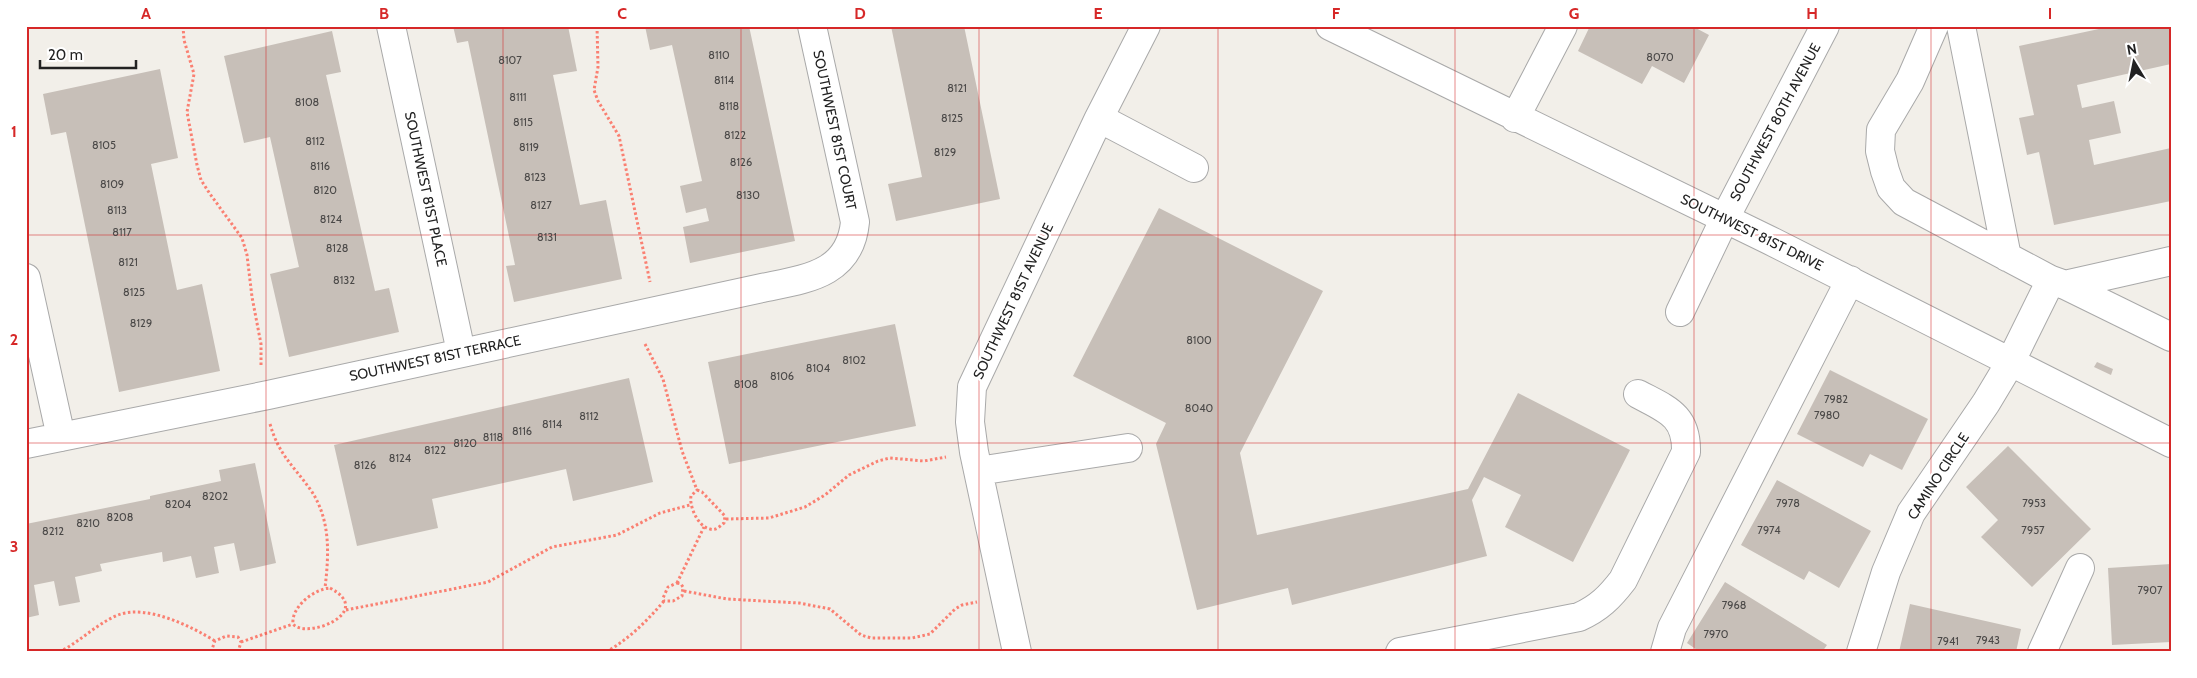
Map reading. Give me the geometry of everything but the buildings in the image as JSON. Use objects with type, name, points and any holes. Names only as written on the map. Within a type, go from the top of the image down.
[{"type":"street","name":"SOUTHWEST 81ST PLACE","points":[[391,26],[461,352]]},
{"type":"street","name":"SOUTHWEST 81ST COURT","points":[[812,26],[855,222],[851,242],[840,261]]},
{"type":"street","name":"SOUTHWEST 81ST AVENUE","points":[[1016,652],[978,471],[970,422],[972,387],[1099,118],[1146,26]]},
{"type":"street","name":"SOUTHWEST 81ST DRIVE","points":[[1330,26],[1850,280],[2010,363],[2171,443]]},
{"type":"street","points":[[1515,118],[1563,26]]},
{"type":"street","name":"SOUTHWEST 80TH AVENUE","points":[[1680,312],[1724,218],[1825,26]]},
{"type":"street","points":[[1934,26],[1910,81],[1881,130],[1880,151],[1892,188],[1904,202],[2007,257],[2171,337]]},
{"type":"street","points":[[1961,26],[2007,257]]},
{"type":"street","points":[[1099,118],[1194,168]]},
{"type":"street","name":"SOUTHWEST 81ST TERRACE","points":[[26,444],[268,395],[806,278],[826,270],[840,261]]},
{"type":"street","points":[[2058,282],[2171,261]]},
{"type":"street","points":[[26,278],[61,437]]},
{"type":"street","points":[[1665,652],[1672,628],[1850,280]]},
{"type":"street","name":"CAMINO CIRCLE","points":[[1860,652],[1886,572],[1911,513],[1986,403],[2058,282]]},
{"type":"street","points":[[1400,652],[1579,617],[1594,610],[1609,598],[1623,580],[1686,452],[1685,435],[1679,421],[1671,412],[1638,394]]},
{"type":"street","points":[[978,471],[1128,448]]},
{"type":"street","points":[[2042,652],[2080,568]]},
{"type":"path","points":[[183,26],[184,40],[194,74],[187,112],[200,180],[242,238],[247,256],[252,298],[261,344],[262,373]]},
{"type":"path","points":[[597,26],[598,67],[594,90],[598,101],[619,136],[644,250],[649,288]]},
{"type":"path","points":[[642,335],[650,357],[663,379],[677,435],[697,490],[702,492],[722,511],[726,519]]},
{"type":"path","points":[[270,422],[277,446],[286,461],[310,489],[324,519],[328,550],[325,588]]},
{"type":"path","points":[[726,519],[769,518],[806,508],[844,479],[878,461],[890,458],[924,461],[953,456]]},
{"type":"path","points":[[697,490],[690,496],[690,505],[704,527],[716,529],[726,519]]},
{"type":"path","points":[[293,624],[299,629],[309,630],[331,622],[340,617],[346,610],[488,582],[552,547],[617,535],[660,513],[690,505]]},
{"type":"path","points":[[606,652],[640,628],[664,601],[663,598],[668,588],[677,583],[704,527]]},
{"type":"path","points":[[677,583],[681,584],[684,591]]},
{"type":"path","points":[[293,624],[294,615],[307,599],[314,592],[325,588],[330,588],[342,596],[346,601],[346,610]]},
{"type":"path","points":[[684,591],[727,599],[799,603],[830,609],[861,635],[871,638],[912,638],[930,634],[955,609],[962,605],[981,601]]},
{"type":"path","points":[[664,601],[678,599],[684,591]]},
{"type":"path","points":[[59,652],[118,615],[133,611],[156,615],[191,628],[215,641]]},
{"type":"path","points":[[241,642],[293,624]]},
{"type":"path","points":[[211,652],[215,641],[220,637],[231,636],[238,637],[241,642],[238,652]]}]
